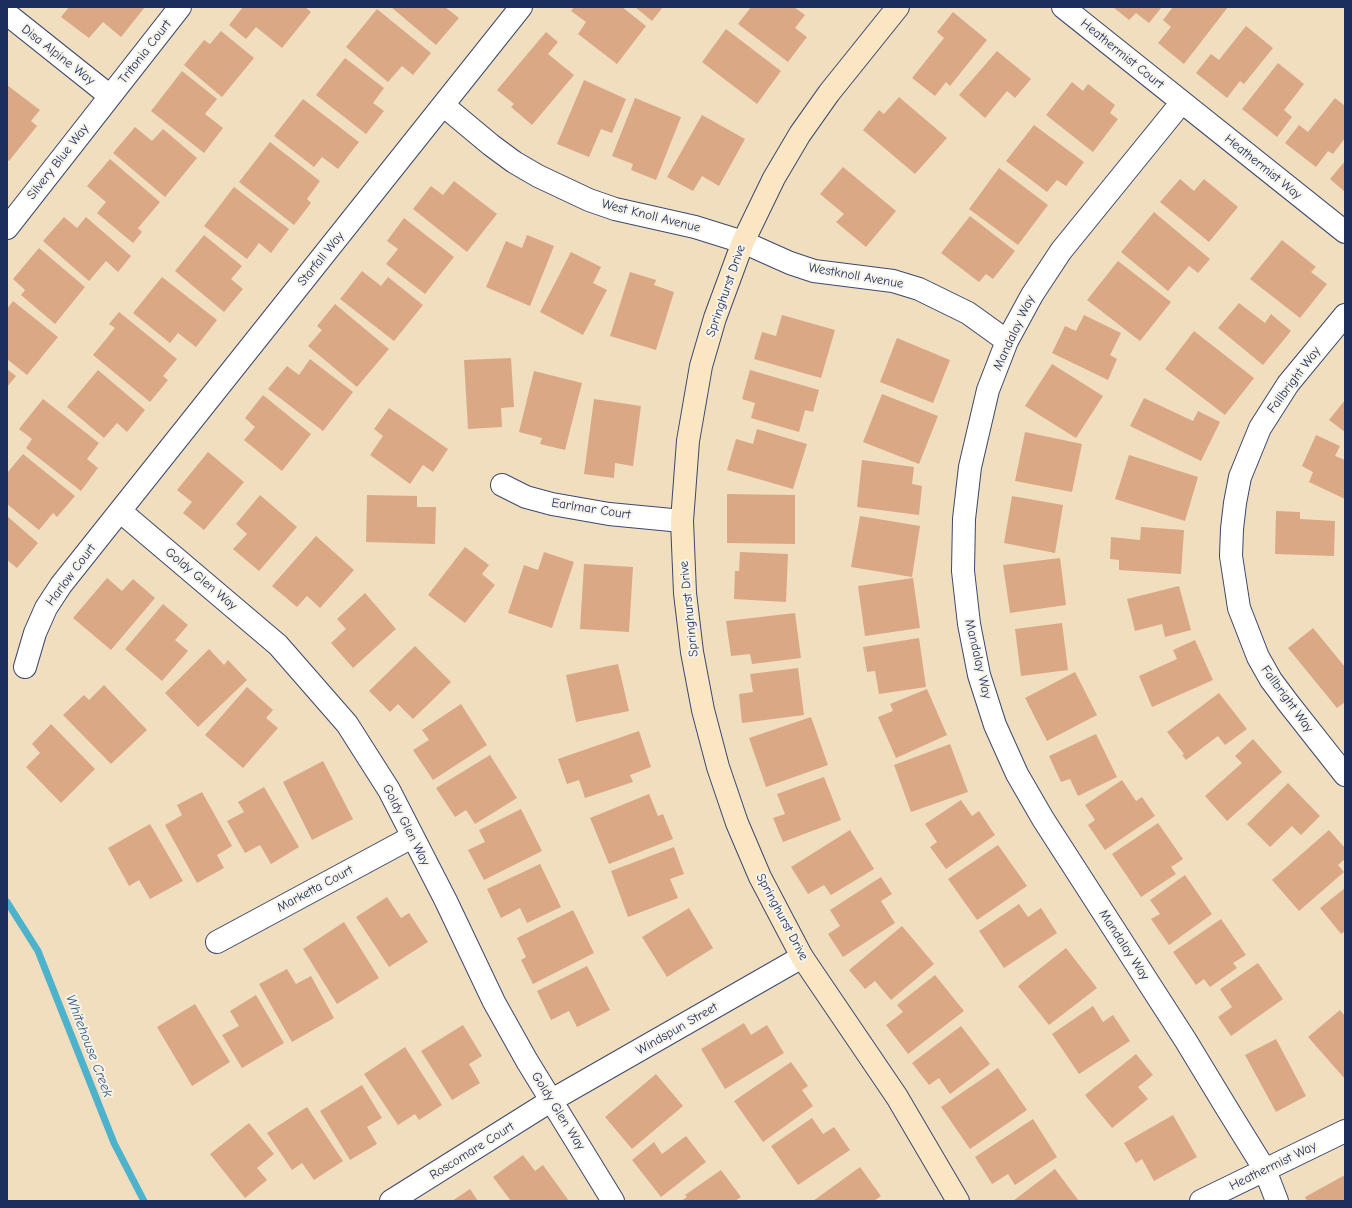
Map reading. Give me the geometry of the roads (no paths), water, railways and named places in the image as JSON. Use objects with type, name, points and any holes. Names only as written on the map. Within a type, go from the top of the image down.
[{"type":"street","name":"Tritonia Court","points":[[110,96],[180,7]]},
{"type":"street","name":"Starfall Way","points":[[120,511],[521,7]]},
{"type":"street","name":"Springhurst Drive","points":[[898,7],[829,93],[800,134],[774,178],[742,242],[715,318],[701,366],[688,441],[682,521],[685,593],[692,652],[703,710],[718,767],[737,823],[760,877],[802,957],[897,1098],[943,1173],[958,1201]]},
{"type":"street","name":"Heathermist Court","points":[[1063,7],[1182,102]]},
{"type":"street","name":"Disa Alpine Way","points":[[7,14],[110,96]]},
{"type":"street","name":"Silvery Blue Way","points":[[7,228],[110,96]]},
{"type":"street","name":"Heathermist Way","points":[[1182,102],[1345,232]]},
{"type":"street","name":"Mandalay Way","points":[[1182,102],[1061,251],[1032,294],[1008,341],[988,390],[975,441],[970,467],[964,519],[963,571],[969,624],[979,675],[995,725],[1010,760],[1042,819],[1186,1041],[1264,1170],[1277,1201]]},
{"type":"street","name":"West Knoll Avenue","points":[[443,105],[491,146],[514,162],[538,176],[589,200],[615,209],[695,227],[742,242]]},
{"type":"street","name":"Westknoll Avenue","points":[[742,242],[790,263],[814,271],[893,281],[919,289],[968,313],[1008,341]]},
{"type":"street","name":"Fallbright Way","points":[[1342,766],[1271,680],[1258,657],[1239,608],[1233,569],[1232,529],[1240,477],[1260,428],[1288,384],[1345,315]]},
{"type":"street","name":"Earlmar Court","points":[[502,485],[526,497],[552,504],[609,514],[682,521]]},
{"type":"street","name":"Harlow Court","points":[[26,667],[34,633],[46,608],[61,585],[120,511]]},
{"type":"street","name":"Goldy Glen Way","points":[[120,511],[278,645],[347,724],[389,790],[446,901],[494,1002],[527,1061],[613,1201]]},
{"type":"street","name":"Marketta Court","points":[[217,942],[412,837]]},
{"type":"street","name":"Windspun Street","points":[[552,1100],[802,957]]},
{"type":"street","name":"Roscomare Court","points":[[391,1201],[552,1100]]},
{"type":"street","name":"Heathermist Way","points":[[1201,1201],[1345,1131]]},
{"type":"waterway","name":"Whitehouse Creek","points":[[7,902],[38,951],[114,1143],[144,1201]]}]
